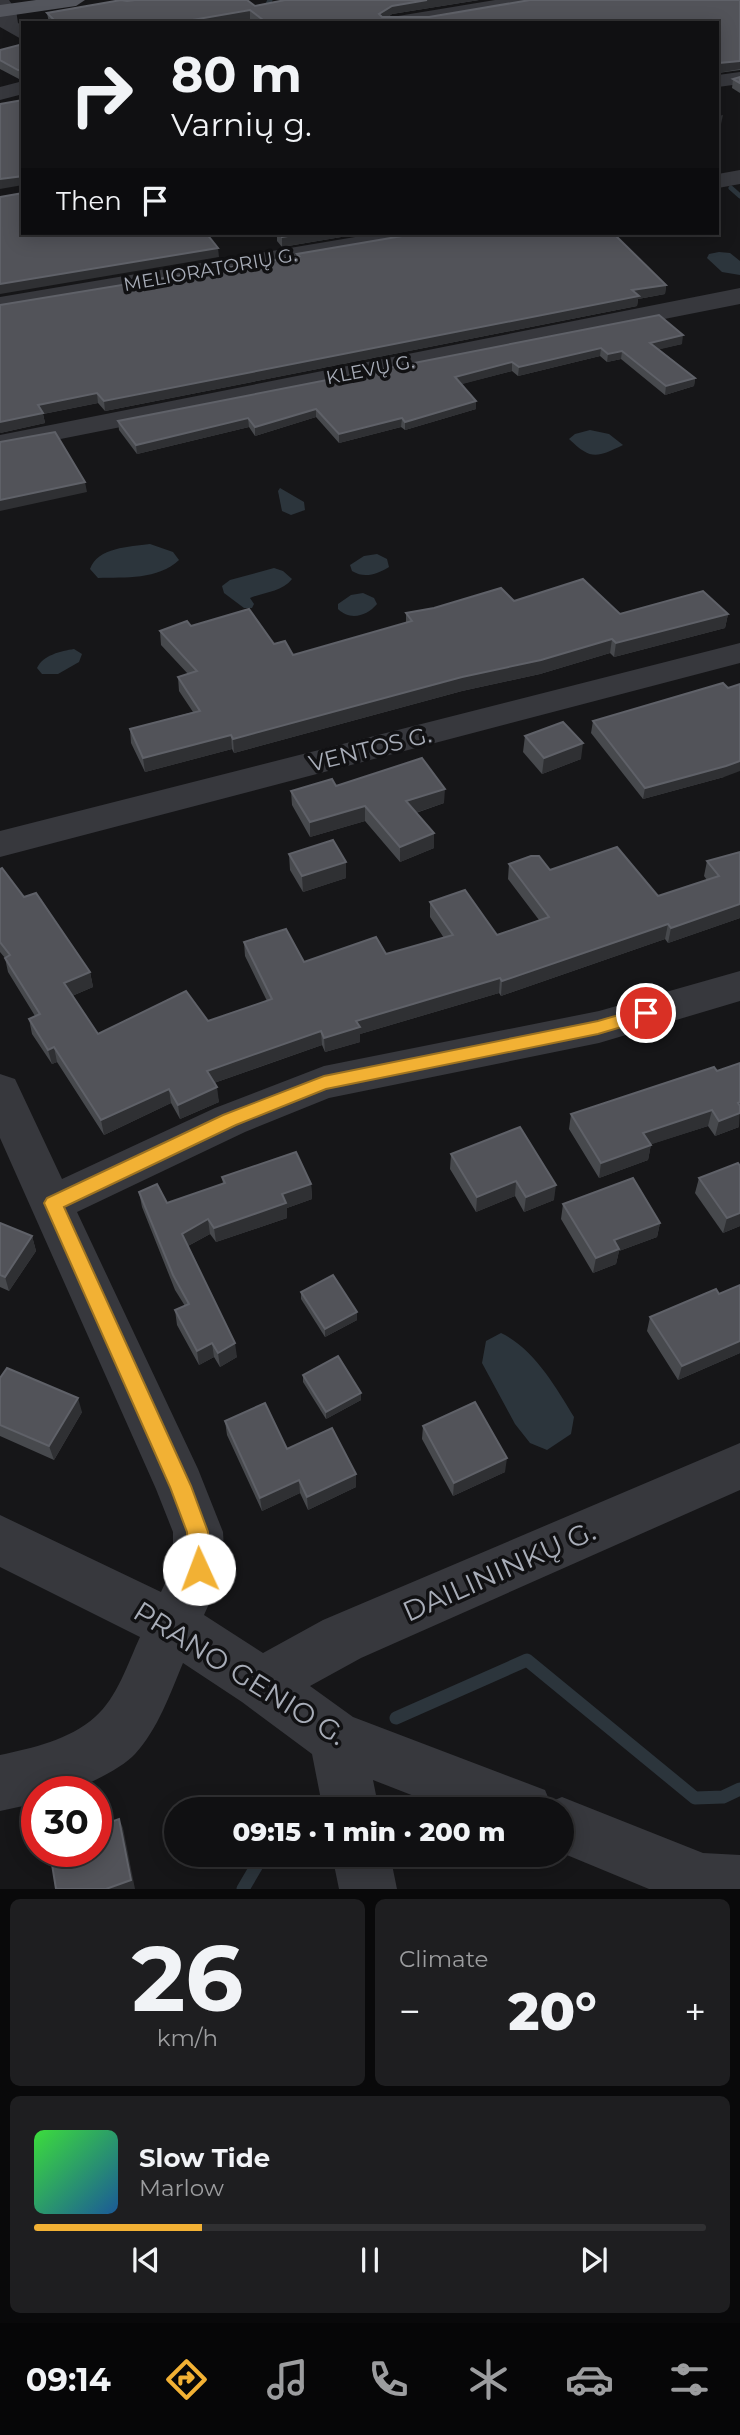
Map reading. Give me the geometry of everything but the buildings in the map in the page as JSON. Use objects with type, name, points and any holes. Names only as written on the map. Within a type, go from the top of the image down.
[{"type":"main road","points":[[2,7],[76,0]]},
{"type":"street","points":[[426,0],[450,18]]},
{"type":"street","points":[[415,21],[450,18],[529,0]]},
{"type":"street","points":[[2,7],[9,26],[21,33]]},
{"type":"street","points":[[719,81],[740,78]]},
{"type":"street","points":[[0,94],[21,88]]},
{"type":"street","points":[[719,181],[740,177]]},
{"type":"street","name":"MELIORATORIŲ G.","points":[[0,305],[246,252],[401,235]]},
{"type":"street","name":"KLEVŲ G.","points":[[0,443],[740,296]]},
{"type":"street","name":"VENTOS G.","points":[[0,844],[740,653]]},
{"type":"street","points":[[54,1203],[230,1120],[324,1083],[598,1027],[740,986]]},
{"type":"street","points":[[0,1091],[54,1203],[180,1486],[198,1532],[199,1569],[138,1703],[115,1736],[80,1758],[36,1774],[0,1783]]},
{"type":"street","name":"DAILININKŲ G.","points":[[261,1683],[342,1639],[740,1466]]},
{"type":"street","name":"PRANO GENIO G.","points":[[0,1540],[173,1626],[261,1683],[336,1738],[490,1797]]},
{"type":"street","points":[[336,1738],[348,1797]]},
{"type":"street","points":[[574,1830],[704,1882],[740,1884]]},
{"type":"street","points":[[363,1867],[368,1889]]},
{"type":"shaded area","points":[[730,253],[740,261],[740,275],[722,272],[707,258],[709,254]]},
{"type":"shaded area","points":[[590,430],[609,434],[623,445],[594,455],[583,451],[569,439],[575,434]]},
{"type":"shaded area","points":[[280,488],[304,502],[305,510],[291,515],[282,511],[278,491]]},
{"type":"shaded area","points":[[150,544],[173,552],[179,560],[161,571],[141,576],[98,578],[90,569],[100,556],[107,552]]},
{"type":"shaded area","points":[[377,554],[387,559],[389,567],[371,575],[352,571],[350,565],[364,556]]},
{"type":"shaded area","points":[[274,568],[283,571],[292,579],[278,589],[250,598],[254,604],[252,608],[244,608],[224,593],[222,586],[230,580]]},
{"type":"shaded area","points":[[363,593],[374,598],[377,604],[368,612],[353,616],[338,609],[338,604],[351,595]]},
{"type":"shaded area","points":[[74,649],[82,654],[79,662],[58,674],[42,674],[37,668],[48,657]]},
{"type":"shaded area","points":[[501,1333],[533,1358],[574,1417],[571,1434],[547,1450],[530,1443],[515,1424],[482,1363],[486,1341]]},
{"type":"waterway","points":[[260,21],[270,0]]},
{"type":"waterway","points":[[731,188],[740,196]]},
{"type":"waterway","points":[[396,1718],[527,1660],[695,1798],[723,1797],[740,1789]]},
{"type":"waterway","points":[[243,1889],[256,1867]]},
{"type":"route","points":[[199,1569],[198,1532],[180,1486],[54,1203],[230,1120],[324,1083],[598,1027],[646,1013]]}]
